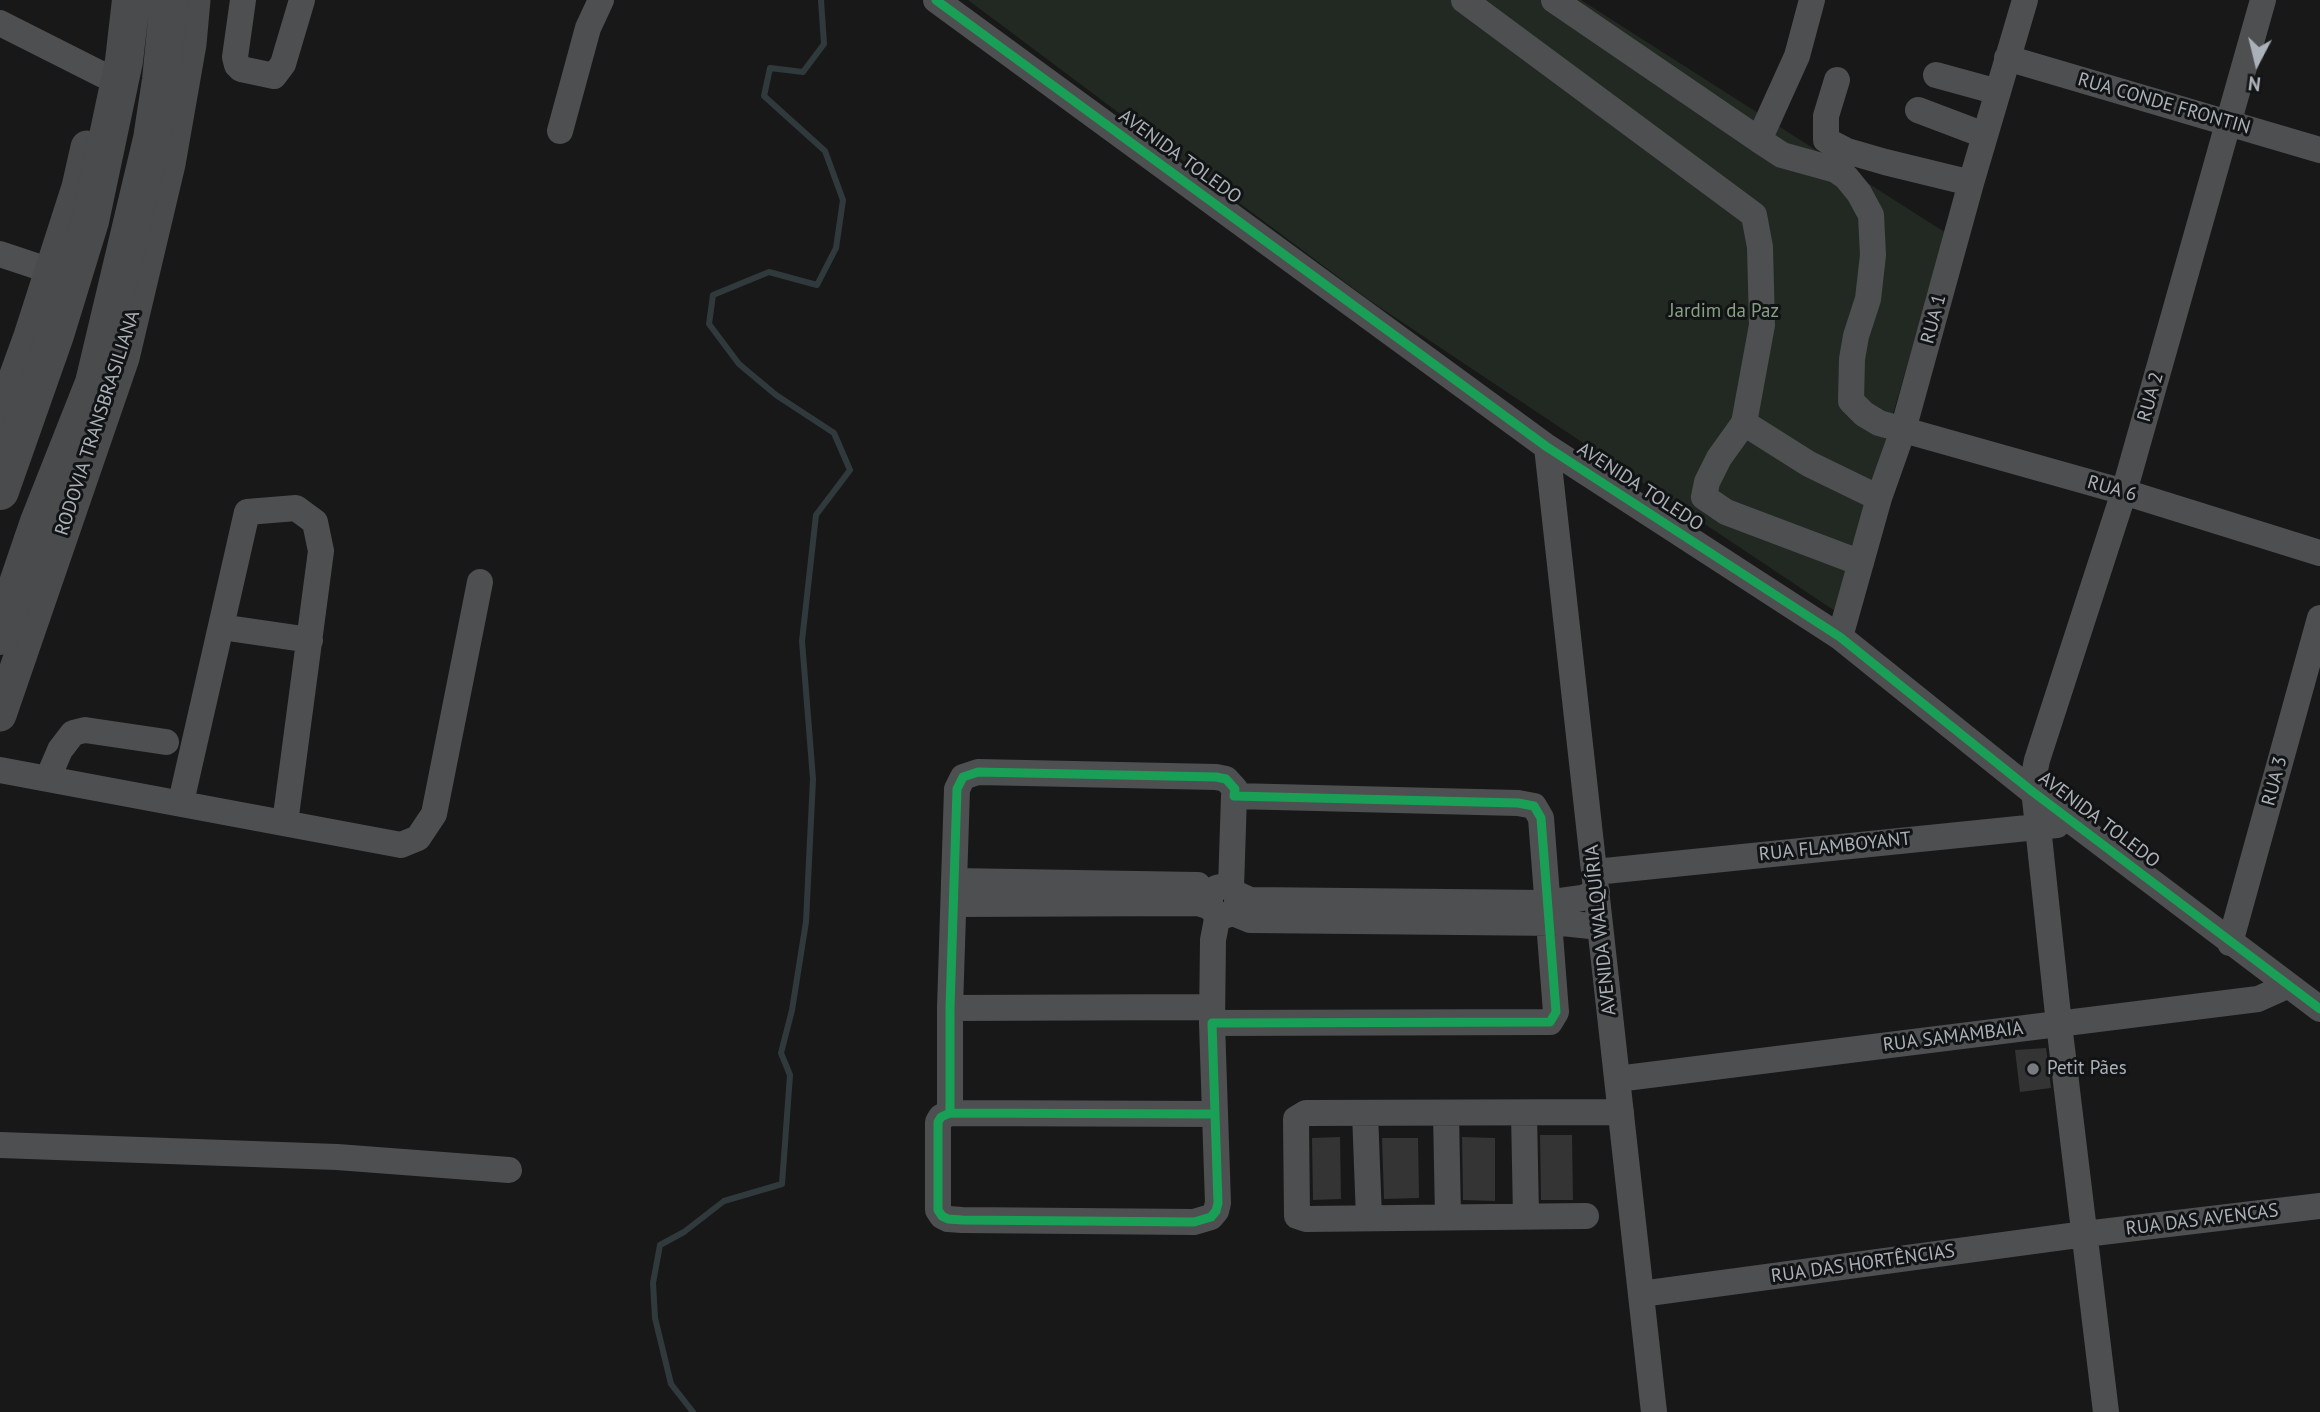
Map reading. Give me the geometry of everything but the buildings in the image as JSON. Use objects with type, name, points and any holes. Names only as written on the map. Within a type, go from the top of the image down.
[{"type":"highway","points":[[30,336],[55,293],[81,223],[131,0]]},
{"type":"highway","name":"RODOVIA TRANSBRASILIANA","points":[[0,636],[39,522],[94,383],[152,139],[169,0]]},
{"type":"highway","points":[[0,491],[55,335],[90,221],[114,68]]},
{"type":"highway","points":[[94,383],[127,321],[147,237],[164,189]]},
{"type":"main road","points":[[0,419],[30,336],[114,68],[114,0]]},
{"type":"main road","name":"RODOVIA TRANSBRASILIANA","points":[[0,715],[123,358],[164,189],[190,44],[194,0]]},
{"type":"street","points":[[243,0],[235,57],[237,65],[240,69],[274,76],[284,64],[302,0]]},
{"type":"street","points":[[560,131],[588,28],[601,0]]},
{"type":"street","name":"AVENIDA TOLEDO","points":[[936,0],[1547,447],[1840,637],[2033,792],[2320,1009]]},
{"type":"street","points":[[1464,0],[1754,215],[1760,247],[1762,325],[1744,423],[1719,458],[1707,482],[1704,497],[1726,512],[1861,564]]},
{"type":"street","points":[[1554,0],[1759,140],[1797,56],[1812,0]]},
{"type":"street","name":"RUA 1","points":[[1840,637],[1880,498],[1903,430],[1984,135],[2025,0]]},
{"type":"street","name":"RUA 2","points":[[2106,1412],[2033,792],[2037,760],[2124,492],[2263,0]]},
{"type":"street","points":[[0,23],[114,68]]},
{"type":"street","name":"RUA CONDE FRONTIN","points":[[2007,58],[2320,150]]},
{"type":"street","points":[[1936,75],[1998,92]]},
{"type":"street","points":[[1837,80],[1826,116],[1826,140],[1847,151],[1971,183]]},
{"type":"street","points":[[1918,110],[1984,135]]},
{"type":"street","name":"RUA 6","points":[[1759,140],[1782,155],[1836,170],[1846,177],[1859,193],[1871,215],[1873,255],[1868,299],[1852,359],[1851,401],[1864,414],[1879,423],[2124,492],[2320,553]]},
{"type":"street","points":[[0,254],[51,271]]},
{"type":"street","points":[[1744,423],[1809,464],[1880,498]]},
{"type":"street","name":"AVENIDA WALQUÍRIA","points":[[1547,447],[1654,1412]]},
{"type":"street","points":[[181,802],[247,512],[296,508],[315,522],[321,551],[285,823]]},
{"type":"street","points":[[0,770],[401,845],[418,838],[434,814],[480,582]]},
{"type":"street","name":"RUA 3","points":[[2230,943],[2320,618]]},
{"type":"street","points":[[221,627],[310,640]]},
{"type":"street","points":[[48,778],[60,750],[73,733],[85,730],[166,742]]},
{"type":"street","points":[[950,1113],[950,1008],[957,789],[963,777],[978,772],[1216,777],[1226,779],[1235,789],[1224,901],[1213,940],[1212,1015],[1218,1203],[1211,1217],[1194,1222],[948,1219],[942,1216],[938,1210],[938,1122],[941,1117],[950,1113],[1215,1114]]},
{"type":"street","points":[[950,1008],[1550,1022],[1556,1012],[1541,818],[1534,806],[1518,803],[1234,796]]},
{"type":"street","name":"RUA FLAMBOYANT","points":[[1547,913],[1582,898],[1596,882],[2076,823]]},
{"type":"street","points":[[954,893],[1203,885],[1250,920],[1547,913],[1600,927]]},
{"type":"street","name":"RUA SAMAMBAIA","points":[[1617,1079],[2258,999],[2287,986]]},
{"type":"street","points":[[1586,1216],[1306,1219],[1297,1216],[1296,1119],[1306,1113],[1621,1112]]},
{"type":"street","points":[[1365,1113],[1369,1218]]},
{"type":"street","points":[[1446,1113],[1448,1217]]},
{"type":"street","points":[[1524,1113],[1526,1216]]},
{"type":"street","points":[[0,1145],[337,1157],[509,1170]]},
{"type":"street","name":"RUA DAS AVENCAS","points":[[2085,1234],[2320,1206]]},
{"type":"street","name":"RUA DAS HORTÊNCIAS","points":[[1641,1294],[2085,1234]]},
{"type":"green space","name":"Jardim da Paz","points":[[968,0],[1581,0],[1946,233],[1835,611],[1369,300]]},
{"type":"waterway","points":[[693,1412],[671,1384],[655,1318],[653,1283],[660,1245],[684,1232],[724,1201],[782,1184],[790,1075],[781,1053],[792,1010],[806,922],[813,779],[802,641],[816,515],[850,470],[834,433],[776,395],[739,364],[709,324],[713,295],[769,272],[817,285],[836,248],[843,200],[825,151],[764,96],[770,68],[803,72],[824,44],[821,0]]},
{"type":"cycle path","points":[[936,0],[1547,447],[1840,637],[2033,792],[2320,1009]]},
{"type":"cycle path","points":[[950,1113],[950,1008],[957,789],[963,777],[978,772],[1216,777],[1226,779],[1235,789],[1234,796],[1518,803],[1534,806],[1541,818],[1556,1012],[1550,1022],[1212,1023],[1218,1203],[1211,1217],[1194,1222],[962,1220],[948,1219],[938,1210],[938,1122],[941,1117],[950,1113],[1215,1114]]},
{"type":"place","name":"Petit Pães","points":[[2033,1069]]}]
